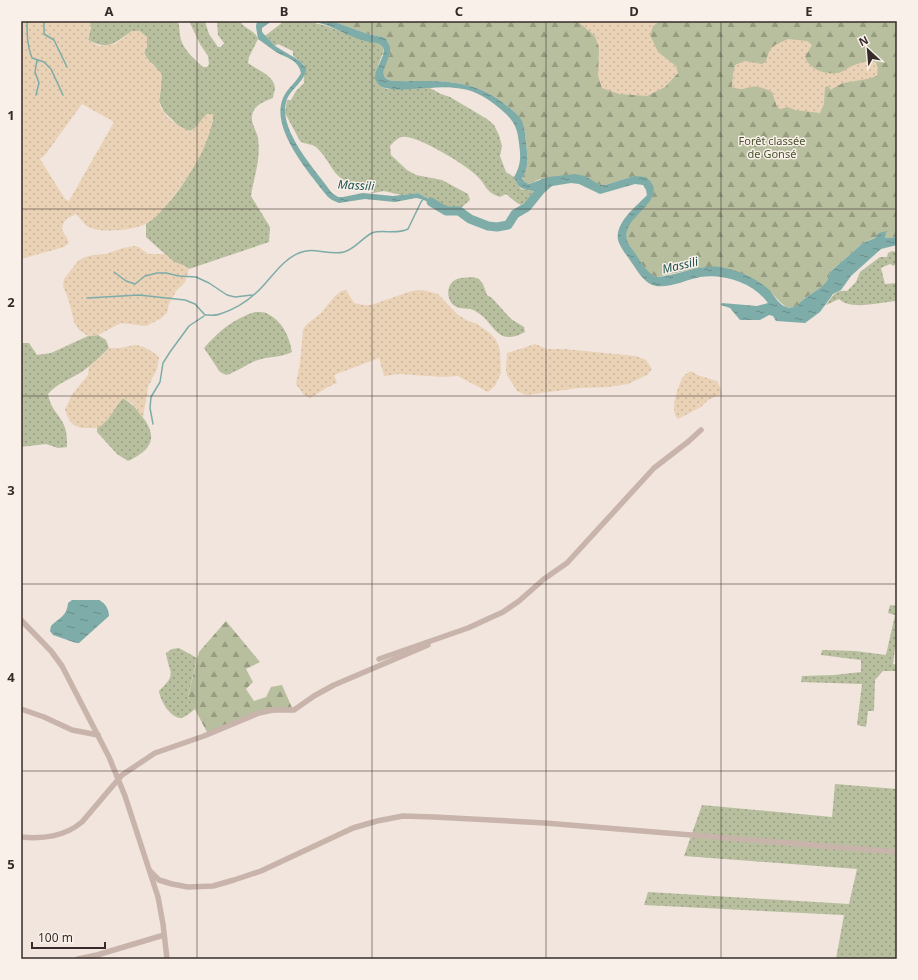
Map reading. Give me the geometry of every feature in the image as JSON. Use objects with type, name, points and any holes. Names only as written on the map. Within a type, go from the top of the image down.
[{"type":"street","points":[[379,659],[468,628],[503,612],[519,601],[544,579],[568,563],[654,468],[701,430]]},
{"type":"street","points":[[21,620],[62,666],[109,757],[124,796],[158,897],[167,959]]},
{"type":"street","points":[[21,627],[30,629]]},
{"type":"street","points":[[21,837],[60,835],[76,827],[122,775],[155,753],[204,736],[259,713],[273,710],[294,710],[314,696],[334,685],[428,645]]},
{"type":"street","points":[[21,710],[44,717],[72,730],[98,735]]},
{"type":"street","points":[[150,871],[159,880],[172,884],[188,887],[213,886],[261,871],[353,828],[377,821],[403,816],[434,816],[545,823],[897,852]]},
{"type":"street","points":[[78,959],[97,955],[164,935]]},
{"type":"green space","points":[[89,21],[178,21],[182,44],[190,55],[203,67],[207,67],[209,64],[208,56],[200,44],[189,21],[205,21],[209,34],[218,47],[221,47],[224,43],[218,35],[217,21],[240,21],[257,36],[258,39],[249,57],[248,63],[268,76],[274,83],[275,88],[273,98],[256,107],[252,115],[253,125],[258,138],[259,154],[251,196],[270,227],[269,242],[189,269],[174,262],[146,237],[146,224],[162,210],[184,182],[203,149],[213,120],[207,114],[195,128],[190,131],[182,129],[164,112],[159,101],[161,88],[155,66],[149,61],[144,53],[147,46],[132,31],[112,44],[102,45],[88,40],[91,27]]},
{"type":"green space","points":[[284,21],[311,21],[367,41],[377,42],[383,48],[383,53],[377,68],[376,81],[379,85],[387,89],[430,88],[450,97],[487,119],[494,125],[499,135],[502,146],[500,156],[506,172],[514,177],[521,189],[534,191],[531,197],[521,205],[506,194],[500,197],[495,195],[489,191],[478,177],[464,166],[430,145],[409,137],[397,139],[390,146],[391,155],[407,170],[416,175],[442,180],[468,194],[470,200],[462,207],[450,208],[442,206],[418,193],[401,195],[384,191],[373,193],[365,184],[346,181],[340,177],[335,173],[316,147],[300,141],[285,113],[287,100],[291,100],[296,91],[304,83],[305,68],[302,63],[293,56],[293,51],[278,44],[275,46],[265,36]]},
{"type":"green space","name":"Forêt classée de Gonsé","points":[[332,21],[897,21],[897,237],[885,238],[887,232],[863,243],[830,272],[827,281],[820,288],[795,307],[786,307],[768,289],[704,267],[656,277],[649,273],[642,264],[628,243],[626,234],[628,228],[647,204],[654,191],[634,176],[605,185],[600,185],[594,182],[540,179],[529,184],[525,182],[522,177],[525,173],[527,161],[524,128],[520,119],[512,110],[494,96],[467,85],[438,81],[393,81],[388,79],[382,72],[390,54],[382,37],[368,34]]},
{"type":"green space","points":[[892,251],[896,252],[896,262],[894,266],[890,264],[881,268],[885,284],[897,283],[897,301],[866,305],[851,305],[844,303],[839,299],[826,305],[832,296],[837,292],[847,291],[856,282],[860,272],[880,257],[887,257],[888,253]]},
{"type":"green space","points":[[473,277],[479,279],[483,284],[487,295],[492,298],[511,319],[524,327],[525,332],[507,337],[497,332],[482,316],[475,311],[457,307],[452,303],[448,293],[452,282],[459,278]]},
{"type":"green space","points":[[255,312],[267,313],[278,321],[287,335],[292,352],[255,361],[226,375],[220,372],[204,348],[227,326],[240,318]]},
{"type":"green space","points":[[98,335],[106,340],[109,348],[87,368],[60,384],[48,394],[52,407],[65,428],[67,447],[58,448],[46,444],[21,447],[21,343],[29,343],[37,355],[51,353],[88,336]]},
{"type":"green space","points":[[123,398],[133,406],[147,423],[151,436],[150,442],[143,452],[128,461],[117,454],[97,432],[97,428],[108,419],[116,405]]},
{"type":"green space","points":[[890,605],[897,606],[897,640],[893,664],[897,665],[897,671],[883,671],[875,680],[874,711],[868,711],[866,727],[857,725],[862,684],[801,682],[802,676],[861,672],[861,660],[821,655],[822,650],[855,651],[886,655],[895,615],[888,613]]},
{"type":"green space","points":[[226,621],[260,662],[246,669],[253,682],[246,689],[254,701],[266,697],[271,687],[282,685],[293,710],[260,714],[209,736],[188,696],[199,652]]},
{"type":"green space","points":[[179,648],[197,658],[188,696],[195,709],[187,716],[181,718],[169,712],[161,699],[159,691],[169,680],[171,673],[166,653],[172,649]]},
{"type":"green space","points":[[835,784],[897,789],[897,959],[836,959],[844,915],[644,905],[648,892],[849,904],[857,869],[684,856],[702,805],[832,817]]},
{"type":"sand","points":[[21,21],[89,21],[91,27],[88,40],[99,46],[115,44],[132,31],[140,31],[147,37],[147,46],[144,54],[162,74],[159,99],[165,114],[175,123],[190,131],[195,128],[207,114],[213,114],[211,128],[202,152],[185,180],[169,202],[161,212],[146,224],[133,228],[99,230],[87,226],[76,214],[66,220],[63,224],[62,230],[69,243],[64,247],[21,259]],"holes":[[[82,104],[114,122],[69,201],[65,199],[40,159],[45,155]]]},
{"type":"sand","points":[[577,21],[660,21],[653,26],[650,35],[658,52],[676,66],[678,73],[665,87],[647,96],[619,94],[602,88],[598,76],[599,48],[595,36]]},
{"type":"sand","points":[[788,39],[807,41],[812,45],[805,57],[810,65],[818,70],[828,73],[838,73],[860,63],[876,62],[878,69],[877,76],[843,83],[830,90],[829,86],[825,87],[824,104],[820,113],[795,110],[788,107],[780,109],[777,107],[772,92],[762,88],[749,87],[741,89],[732,87],[735,65],[745,61],[762,64],[766,62],[769,52],[773,47]]},
{"type":"sand","points":[[134,246],[139,247],[148,254],[165,254],[174,262],[185,266],[189,269],[185,282],[176,291],[169,304],[167,313],[160,319],[146,326],[121,323],[98,335],[88,336],[79,330],[74,322],[69,301],[63,286],[64,279],[78,261],[85,257],[106,254]]},
{"type":"sand","points":[[346,290],[354,303],[363,305],[371,305],[412,291],[423,290],[438,294],[457,314],[466,320],[477,324],[491,334],[496,340],[500,350],[501,373],[495,386],[488,392],[458,376],[443,377],[399,374],[384,376],[379,358],[334,375],[337,383],[310,398],[304,395],[296,384],[300,363],[303,330],[306,325],[321,313],[334,297],[341,291]]},
{"type":"sand","points":[[535,344],[547,349],[564,349],[636,356],[646,360],[652,369],[647,375],[628,384],[608,387],[579,388],[526,395],[517,391],[507,375],[507,353]]},
{"type":"sand","points":[[135,345],[148,349],[159,357],[157,369],[148,387],[143,418],[131,402],[123,398],[107,420],[100,426],[96,428],[83,428],[73,424],[65,409],[73,393],[88,375],[89,366],[101,357],[109,348],[120,348]]},
{"type":"sand","points":[[691,371],[697,375],[717,381],[722,394],[708,400],[701,407],[678,419],[674,410],[675,398],[683,377]]},
{"type":"water","points":[[257,21],[272,21],[262,28],[262,32],[275,46],[300,61],[306,68],[304,76],[287,99],[285,111],[287,123],[299,149],[332,193],[338,197],[343,197],[363,193],[393,196],[418,193],[442,206],[442,211],[429,202],[416,198],[395,202],[365,199],[339,203],[328,197],[302,164],[287,137],[282,123],[280,110],[283,98],[301,73],[299,68],[294,62],[276,52],[258,39],[256,27]]},
{"type":"water","points":[[311,21],[332,21],[386,39],[390,47],[390,54],[383,74],[389,80],[438,81],[467,85],[494,96],[519,117],[524,126],[527,160],[525,174],[522,178],[529,184],[548,177],[575,174],[585,176],[600,185],[605,185],[634,176],[646,177],[652,184],[654,191],[652,198],[630,225],[627,232],[627,240],[645,268],[656,277],[707,267],[731,269],[752,278],[761,284],[768,289],[783,305],[795,307],[827,281],[830,272],[863,243],[875,238],[879,233],[887,231],[885,238],[897,237],[897,245],[881,249],[851,276],[841,290],[833,294],[820,312],[805,323],[776,321],[773,316],[769,315],[760,320],[740,320],[730,308],[721,305],[722,303],[757,306],[768,303],[755,290],[747,285],[728,278],[709,276],[667,286],[656,286],[646,281],[638,272],[621,246],[618,240],[618,233],[627,215],[647,195],[643,185],[635,184],[600,194],[579,184],[571,183],[552,186],[545,192],[537,195],[534,191],[521,188],[517,184],[514,177],[520,162],[517,131],[511,120],[498,107],[482,96],[463,89],[442,87],[403,90],[390,89],[379,85],[375,76],[376,70],[383,55],[384,50],[382,46],[378,43],[367,42],[324,24]]},
{"type":"water","points":[[72,600],[99,600],[106,606],[109,613],[109,616],[79,643],[53,635],[50,631],[51,626],[64,614],[68,603]]},
{"type":"waterway","points":[[27,21],[28,44],[32,58],[44,62],[51,69],[63,95]]},
{"type":"waterway","points":[[44,21],[44,34],[54,40],[67,67]]},
{"type":"waterway","points":[[36,95],[39,83],[35,72],[37,60]]},
{"type":"waterway","name":"Massili","points":[[431,202],[446,211],[459,211],[470,219],[488,226],[497,227],[508,225],[515,214],[527,207],[544,186]]},
{"type":"waterway","points":[[87,298],[139,295],[185,300],[195,304],[205,315],[218,315],[249,299],[284,263],[299,253],[310,250],[333,253],[344,252],[348,251],[372,233],[399,232],[408,229],[424,198]]},
{"type":"waterway","points":[[114,272],[126,281],[135,284],[145,276],[157,273],[196,277],[209,283],[227,295],[235,297],[252,295]]},
{"type":"waterway","points":[[153,424],[150,408],[151,397],[160,382],[163,363],[189,326],[204,316]]}]
